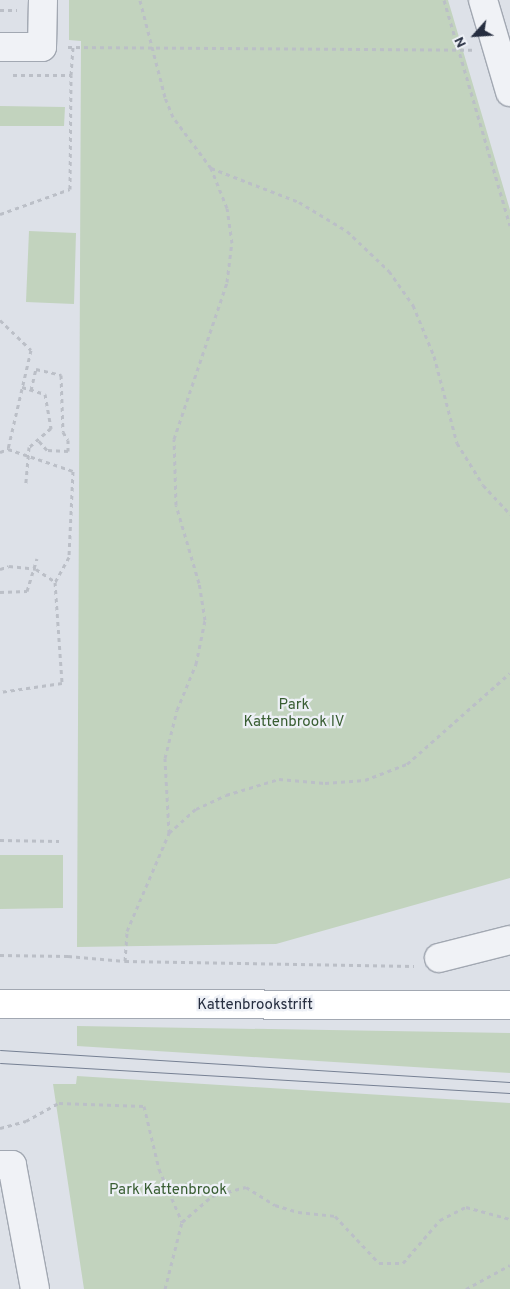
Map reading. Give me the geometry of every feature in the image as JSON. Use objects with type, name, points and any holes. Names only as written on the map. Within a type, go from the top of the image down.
[{"type":"main road","name":"Kattenbrookstrift","points":[[0,1004],[510,1005]]},
{"type":"street","points":[[0,47],[42,47],[43,0]]},
{"type":"street","points":[[483,0],[504,52],[510,92]]},
{"type":"street","points":[[428,962],[510,940]]},
{"type":"street","points":[[0,1165],[12,1165],[35,1289]]},
{"type":"path","points":[[140,0],[150,47],[173,117],[210,168],[227,208],[232,243],[227,282],[174,439],[176,505],[199,583],[206,620],[196,664],[177,710],[165,758],[169,833]]},
{"type":"path","points":[[444,0],[510,226]]},
{"type":"path","points":[[42,47],[458,49],[504,52]]},
{"type":"path","points":[[0,214],[70,189],[71,75]]},
{"type":"path","points":[[210,168],[299,202],[347,231],[390,272],[413,305],[434,356],[457,443],[483,485],[510,514]]},
{"type":"path","points":[[0,320],[31,350],[8,449]]},
{"type":"path","points":[[31,390],[36,368],[61,375],[64,432],[68,440],[68,451],[47,450],[38,440]]},
{"type":"path","points":[[22,387],[45,394],[51,428],[29,447],[26,455],[26,484]]},
{"type":"path","points":[[0,452],[8,449],[73,471],[69,557],[55,582],[62,683],[0,692]]},
{"type":"path","points":[[27,597],[27,591],[36,570],[37,558]]},
{"type":"path","points":[[0,569],[9,566],[36,570],[55,582]]},
{"type":"path","points":[[0,592],[27,591]]},
{"type":"path","points":[[125,961],[126,931],[169,833],[196,810],[234,792],[279,779],[325,784],[365,780],[407,764],[510,673]]},
{"type":"path","points":[[0,840],[59,841]]},
{"type":"path","points":[[0,955],[68,956],[125,961],[428,962]]},
{"type":"path","points":[[0,1128],[26,1121],[59,1104],[144,1106],[159,1169],[182,1222]]},
{"type":"path","points":[[165,1289],[182,1222],[212,1196],[246,1188],[275,1205],[298,1212],[335,1216],[379,1263],[403,1263],[440,1220],[466,1207],[510,1219]]},
{"type":"path","points":[[466,1289],[510,1265]]},
{"type":"green space","name":"Park Kattenbrook IV","points":[[69,0],[448,0],[510,210],[510,878],[276,944],[77,947],[81,41],[69,40]]},
{"type":"green space","points":[[0,106],[65,107],[64,126],[0,126]]},
{"type":"green space","points":[[29,231],[76,233],[74,304],[26,302]]},
{"type":"green space","points":[[0,855],[63,855],[63,908],[0,909]]},
{"type":"green space","points":[[77,1026],[510,1033],[510,1073],[77,1046]]},
{"type":"green space","name":"Park Kattenbrook","points":[[77,1076],[510,1103],[510,1289],[84,1289],[53,1084],[76,1084]]},
{"type":"tram line","points":[[0,1050],[510,1082]]},
{"type":"tram line","points":[[0,1063],[510,1093]]}]
